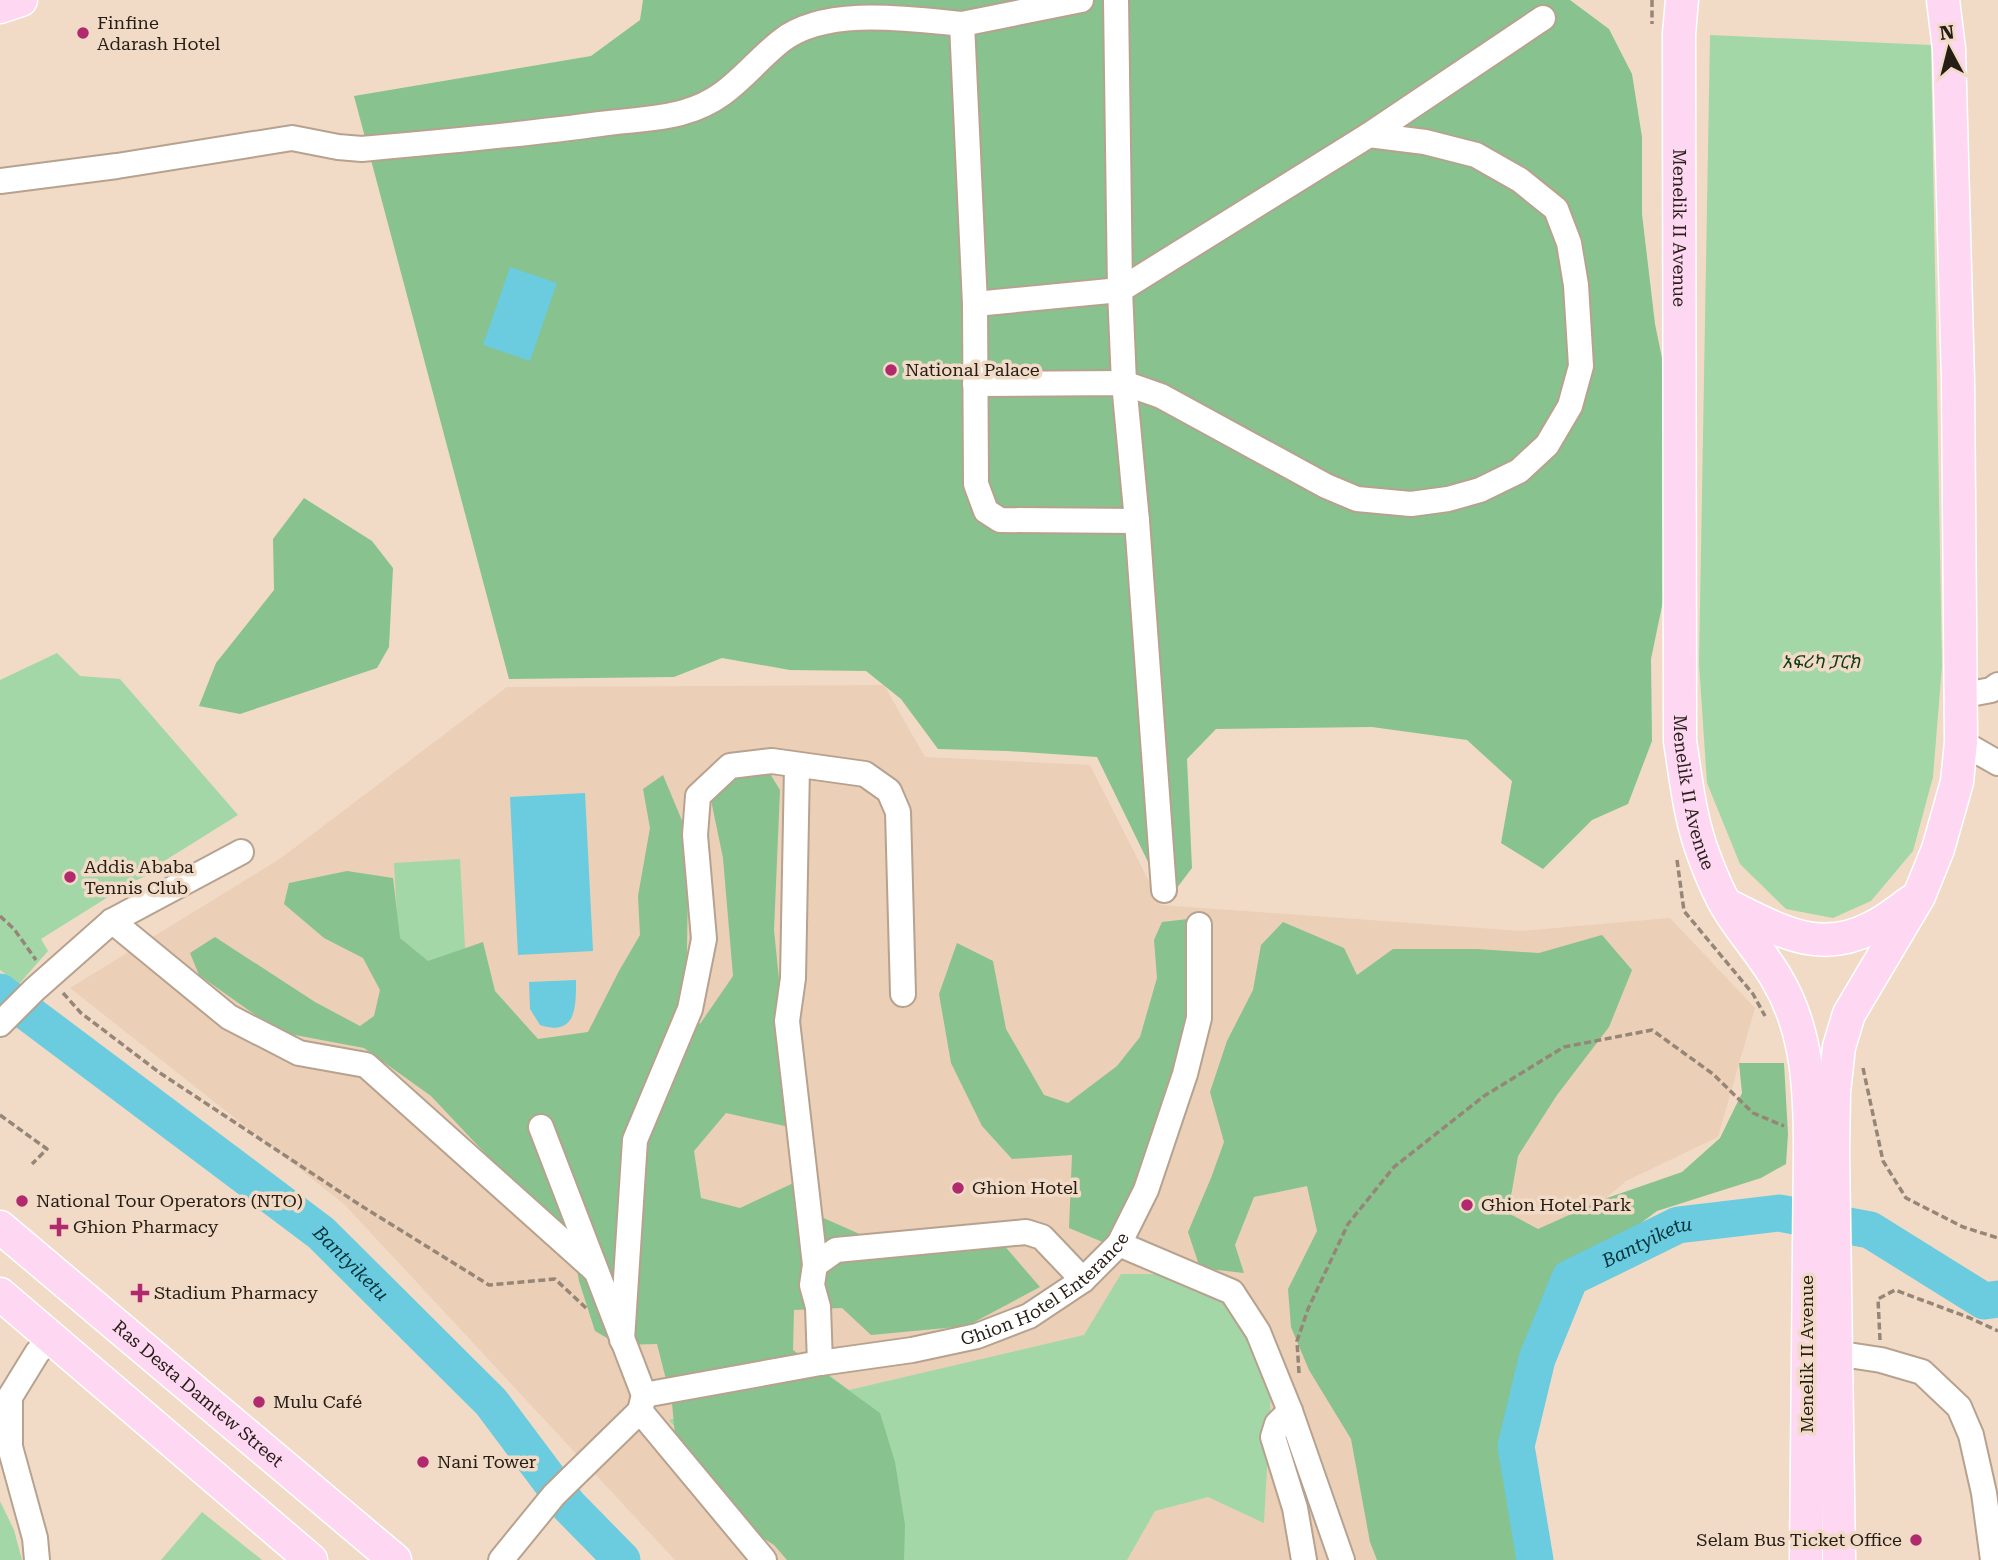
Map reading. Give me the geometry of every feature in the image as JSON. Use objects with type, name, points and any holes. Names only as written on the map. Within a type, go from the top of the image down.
[{"type":"main road","points":[[0,7],[20,0]]},
{"type":"main road","name":"Menelik II Avenue","points":[[1682,0],[1679,34],[1680,741],[1703,854],[1725,904],[1778,980],[1795,1018],[1805,1062],[1821,1150],[1825,1340],[1839,1560]]},
{"type":"main road","name":"Menelik II Avenue","points":[[1821,1150],[1834,1092],[1839,1047],[1849,1014],[1919,896],[1938,849],[1957,782],[1961,742],[1957,353],[1949,49],[1943,0]]},
{"type":"main road","points":[[1725,904],[1790,935],[1814,941],[1834,940],[1870,929],[1919,896]]},
{"type":"main road","name":"Ras Desta Damtew Street","points":[[0,1227],[395,1560]]},
{"type":"main road","points":[[0,1294],[311,1560]]},
{"type":"main road","name":"Menelik II Avenue","points":[[1807,1560],[1825,1340]]},
{"type":"street","points":[[0,181],[117,166],[292,138],[338,148],[362,149],[534,133],[683,113],[713,101],[732,89],[757,61],[784,39],[803,28],[841,20],[890,16],[962,24],[1081,0]]},
{"type":"street","points":[[1116,0],[1124,383],[1137,521],[1164,890]]},
{"type":"street","points":[[975,304],[1120,290],[1369,135],[1543,18]]},
{"type":"street","points":[[962,24],[975,304],[976,484],[986,511],[1000,520],[1137,521]]},
{"type":"street","points":[[975,384],[1124,383],[1161,396],[1326,486],[1357,499],[1411,504],[1448,499],[1480,490],[1519,471],[1546,445],[1570,406],[1581,366],[1576,285],[1569,243],[1556,209],[1520,180],[1476,155],[1425,142],[1369,135]]},
{"type":"street","points":[[1961,695],[1991,690],[1998,685]]},
{"type":"street","points":[[1961,742],[1998,763]]},
{"type":"street","points":[[622,1340],[635,1140],[690,1009],[704,939],[695,835],[698,796],[730,766],[772,761],[865,774],[889,791],[898,812],[903,995]]},
{"type":"street","points":[[797,766],[793,978],[788,1021],[815,1265],[813,1285],[820,1363]]},
{"type":"street","points":[[0,1023],[112,921],[242,852]]},
{"type":"street","points":[[112,921],[229,1017],[299,1053],[366,1065],[596,1271]]},
{"type":"street","name":"Ghion Hotel Enterance","points":[[642,1403],[820,1363],[912,1350],[976,1336],[1029,1316],[1083,1280],[1119,1244],[1146,1190],[1188,1063],[1199,1018],[1199,925]]},
{"type":"street","points":[[541,1127],[622,1340],[642,1403],[764,1560]]},
{"type":"street","points":[[815,1265],[836,1250],[1026,1232],[1042,1237],[1083,1280]]},
{"type":"street","points":[[1119,1244],[1232,1292],[1258,1332],[1290,1411],[1342,1560]]},
{"type":"street","points":[[37,1560],[36,1538],[10,1447],[10,1397],[37,1353],[52,1336]]},
{"type":"street","points":[[1825,1340],[1922,1372],[1959,1408],[1971,1435],[1984,1493],[1993,1560]]},
{"type":"street","points":[[501,1560],[554,1495],[642,1403]]},
{"type":"street","points":[[1290,1411],[1277,1424],[1273,1437],[1295,1508],[1304,1560]]},
{"type":"path","points":[[0,916],[14,929],[42,984],[160,1073],[360,1205],[489,1285],[555,1279],[593,1314]]},
{"type":"path","points":[[1300,1376],[1297,1341],[1308,1309],[1349,1224],[1394,1167],[1484,1096],[1564,1047],[1652,1030],[1713,1074],[1754,1114],[1785,1126]]},
{"type":"path","points":[[1863,1065],[1883,1161],[1906,1198],[1964,1227],[1998,1238]]},
{"type":"path","points":[[0,1115],[47,1149],[32,1164]]},
{"type":"path","points":[[1881,1360],[1878,1299],[1895,1290],[1998,1331]]},
{"type":"shaded area","points":[[884,685],[925,757],[1090,765],[1161,905],[1521,931],[1670,918],[1755,1008],[1718,1137],[1626,1181],[1545,1250],[1499,1560],[675,1560],[344,1204],[70,988],[281,858],[507,687]]},
{"type":"green space","points":[[643,0],[1570,0],[1609,29],[1632,74],[1642,137],[1642,214],[1655,324],[1664,368],[1668,577],[1651,659],[1652,741],[1628,804],[1592,820],[1543,869],[1501,843],[1512,781],[1467,740],[1372,727],[1216,729],[1187,759],[1192,868],[1167,901],[1097,757],[938,749],[901,699],[866,671],[790,670],[722,658],[674,677],[509,679],[354,96],[591,56],[640,20]]},
{"type":"green space","name":"አፍሪካ ፓርክ","points":[[1710,35],[1931,45],[1942,666],[1933,777],[1913,851],[1871,901],[1833,918],[1786,909],[1740,864],[1707,783],[1699,664]]},
{"type":"green space","points":[[304,498],[372,541],[393,568],[389,647],[377,668],[240,714],[199,706],[216,663],[274,590],[273,539]]},
{"type":"green space","name":"Addis Ababa Tennis Club","points":[[57,653],[80,676],[120,679],[238,815],[145,873],[146,876],[41,939],[48,951],[19,984],[0,970],[0,680]]},
{"type":"green space","points":[[761,759],[780,790],[774,930],[794,1128],[726,1113],[694,1151],[701,1198],[740,1208],[802,1179],[819,1216],[873,1240],[1002,1243],[1040,1287],[967,1326],[871,1335],[842,1308],[794,1310],[793,1350],[880,1413],[895,1462],[905,1525],[904,1560],[787,1560],[774,1545],[710,1505],[677,1457],[672,1403],[657,1344],[619,1345],[595,1331],[579,1281],[570,1230],[530,1201],[431,1096],[364,1048],[279,1032],[199,975],[190,953],[215,937],[315,1002],[360,1026],[374,1016],[380,990],[363,958],[324,938],[284,904],[289,883],[347,871],[393,878],[400,938],[428,961],[483,942],[495,991],[538,1039],[588,1032],[640,935],[638,896],[650,828],[643,789],[663,775],[683,823],[688,886],[686,1007],[700,1024],[733,976],[723,858],[706,776]]},
{"type":"green space","points":[[460,859],[467,982],[401,986],[394,863]]},
{"type":"green space","points":[[1188,919],[1193,992],[1167,1126],[1112,1246],[1069,1228],[1072,1155],[1012,1159],[982,1126],[951,1063],[939,994],[957,943],[993,961],[1006,1029],[1044,1095],[1068,1103],[1117,1066],[1140,1037],[1157,978],[1154,940],[1162,922]]},
{"type":"green space","points":[[1283,922],[1344,948],[1357,975],[1393,949],[1477,949],[1539,953],[1602,935],[1632,970],[1609,1027],[1557,1095],[1518,1156],[1508,1213],[1538,1229],[1607,1198],[1682,1172],[1720,1138],[1742,1093],[1739,1063],[1784,1063],[1788,1134],[1786,1164],[1761,1178],[1657,1211],[1590,1261],[1543,1324],[1528,1411],[1537,1489],[1539,1560],[1377,1560],[1370,1542],[1351,1439],[1309,1370],[1291,1327],[1288,1289],[1317,1231],[1307,1186],[1254,1197],[1235,1245],[1244,1273],[1200,1268],[1188,1232],[1224,1142],[1210,1092],[1227,1041],[1253,990],[1261,945]]},
{"type":"green space","points":[[1121,1274],[1166,1274],[1232,1305],[1272,1374],[1264,1523],[1208,1497],[1155,1511],[1127,1560],[815,1560],[766,1535],[669,1420],[829,1375],[849,1390],[1084,1335]]},
{"type":"green space","points":[[0,1501],[14,1530],[22,1560],[0,1560]]},
{"type":"green space","points":[[202,1512],[262,1560],[161,1560]]},
{"type":"water","points":[[510,267],[557,283],[530,361],[483,345]]},
{"type":"water","points":[[585,793],[593,951],[518,955],[510,797]]},
{"type":"water","points":[[576,980],[576,1000],[568,1023],[552,1028],[540,1025],[530,1009],[529,982]]},
{"type":"waterway","name":"Bantyiketu","points":[[0,992],[321,1233],[491,1402],[569,1506],[622,1560]]},
{"type":"waterway","name":"Bantyiketu","points":[[1535,1560],[1516,1446],[1537,1359],[1570,1278],[1678,1225],[1779,1213],[1870,1230],[1984,1301],[1998,1299]]},
{"type":"place","name":"Finfine Adarash Hotel","points":[[83,33]]},
{"type":"place","name":"National Palace","points":[[891,370]]},
{"type":"place","name":"Addis Ababa Tennis Club","points":[[70,877]]},
{"type":"place","name":"Ghion Hotel","points":[[958,1188]]},
{"type":"place","name":"National Tour Operators (NTO)","points":[[22,1201]]},
{"type":"place","name":"Ghion Hotel Park","points":[[1467,1205]]},
{"type":"place","name":"Ghion Pharmacy","points":[[59,1227]]},
{"type":"place","name":"Stadium Pharmacy","points":[[140,1293]]},
{"type":"place","name":"Mulu Café","points":[[259,1402]]},
{"type":"place","name":"Nani Tower","points":[[423,1462]]},
{"type":"place","name":"Selam Bus Ticket Office","points":[[1916,1540]]}]
